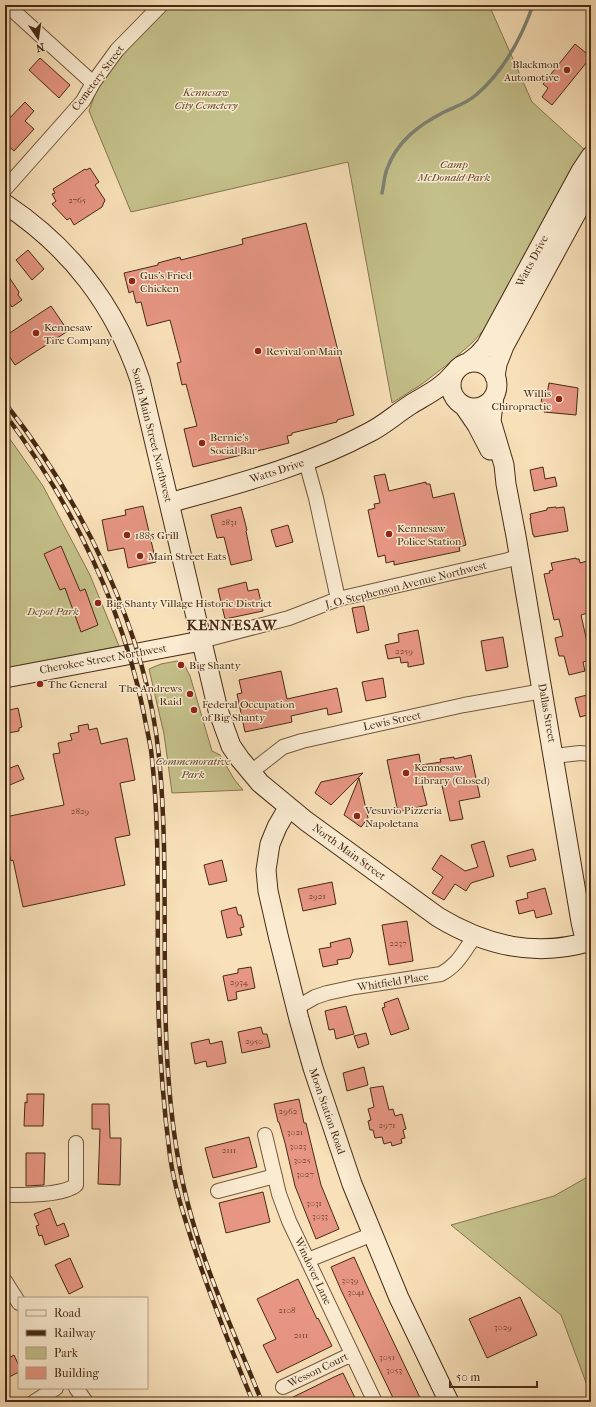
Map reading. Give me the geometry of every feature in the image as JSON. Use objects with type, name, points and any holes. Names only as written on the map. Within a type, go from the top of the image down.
[{"type":"main road","name":"Watts Drive","points":[[380,426],[410,405],[439,388],[478,355],[486,346],[581,171],[591,156]]},
{"type":"main road","name":"Watts Drive","points":[[495,377],[497,364],[504,346],[591,186]]},
{"type":"main road","name":"South Main Street Northwest","points":[[5,204],[37,226],[68,256],[87,278],[114,319],[126,342],[140,380],[200,641]]},
{"type":"main road","points":[[475,362],[487,367],[495,377],[496,390],[494,396],[490,402],[484,406],[470,408],[462,405],[452,393],[451,386],[461,368],[475,362]]},
{"type":"main road","name":"Dallas Street","points":[[494,396],[491,421],[504,465],[579,910],[589,942]]},
{"type":"main road","name":"Watts Drive","points":[[169,503],[251,480],[306,462],[336,449],[380,426],[434,405],[442,403],[462,405]]},
{"type":"main road","name":"Dallas Street","points":[[462,405],[477,425],[486,441],[506,484]]},
{"type":"main road","name":"Cherokee Street Northwest","points":[[5,678],[200,641]]},
{"type":"main road","name":"North Main Street","points":[[200,641],[223,726],[231,746],[260,783],[288,808],[454,927],[475,936],[512,947],[526,949],[540,950],[569,947],[589,942]]},
{"type":"main road","name":"Moon Station Road","points":[[288,808],[277,827],[270,844],[266,870],[268,891],[278,935],[312,1068],[352,1184],[399,1298],[449,1402]]},
{"type":"street","points":[[7,5],[92,83]]},
{"type":"street","name":"Cemetery Street","points":[[5,189],[83,101],[92,83],[117,50],[161,5]]},
{"type":"street","points":[[306,462],[316,498],[338,599]]},
{"type":"street","name":"J. O. Stephenson Avenue Northwest","points":[[200,641],[289,618],[338,599],[508,560],[519,556]]},
{"type":"street","name":"Lewis Street","points":[[251,772],[283,747],[302,741],[464,705],[543,691]]},
{"type":"street","points":[[554,756],[580,753],[591,754]]},
{"type":"street","name":"Whitfield Place","points":[[296,1008],[316,996],[327,993],[355,987],[441,974],[451,968],[461,958],[475,936]]},
{"type":"street","name":"Windover Lane","points":[[265,1135],[279,1194],[290,1221],[375,1402]]},
{"type":"street","points":[[5,1195],[35,1195],[70,1190],[76,1185],[76,1144]]},
{"type":"street","points":[[218,1191],[275,1176]]},
{"type":"street","points":[[308,1260],[373,1234]]},
{"type":"street","points":[[5,1281],[18,1301]]},
{"type":"street","name":"Wesson Court","points":[[283,1387],[352,1354]]},
{"type":"street","points":[[34,1402],[54,1389]]},
{"type":"street","points":[[77,1389],[86,1402]]},
{"type":"green space","name":"Camp McDonald Park","points":[[165,5],[489,5],[532,102],[585,150],[495,317],[473,342],[448,364],[422,384],[392,403],[348,162],[131,212],[89,111],[95,94],[110,68]]},
{"type":"green space","name":"Depot Park","points":[[5,432],[43,486],[90,575],[119,646],[5,670]]},
{"type":"green space","name":"Commemorative Park","points":[[177,661],[184,664],[190,676],[212,751],[220,755],[234,779],[243,790],[172,793],[164,734],[149,669],[161,664]]},
{"type":"green space","points":[[591,1175],[591,1396],[561,1315],[451,1225],[554,1196]]},
{"type":"building","name":"Blackmon Automotive","points":[[575,44],[591,57],[552,105],[542,97],[548,88],[543,84]]},
{"type":"building","points":[[40,58],[70,85],[59,98],[29,70]]},
{"type":"building","points":[[25,102],[34,111],[25,121],[34,129],[14,151],[5,143],[5,123]]},
{"type":"building","points":[[90,168],[99,182],[95,185],[105,200],[102,207],[74,225],[70,218],[67,220],[52,204],[56,201],[52,194],[55,193],[53,189],[85,169]]},
{"type":"building","name":"Revival on Main","points":[[306,223],[354,415],[337,420],[337,422],[292,433],[292,435],[287,436],[289,443],[193,467],[184,429],[197,426],[186,384],[182,385],[177,363],[181,362],[170,320],[147,326],[141,302],[136,303],[133,291],[129,293],[124,273],[158,265],[158,263],[180,257],[181,260],[243,244],[242,239]]},
{"type":"building","points":[[28,250],[44,269],[32,280],[16,260]]},
{"type":"building","points":[[5,271],[19,292],[18,295],[22,300],[12,307],[5,298]]},
{"type":"building","name":"Kennesaw Tire Company","points":[[51,306],[68,331],[15,365],[5,350],[5,336]]},
{"type":"building","name":"Willis Chiropractic","points":[[549,383],[578,388],[576,415],[544,412],[545,405],[541,405],[542,393],[547,394]]},
{"type":"building","points":[[543,467],[545,479],[555,477],[557,486],[534,491],[530,470]]},
{"type":"building","points":[[385,474],[389,491],[426,482],[426,484],[430,484],[433,498],[454,493],[466,545],[459,547],[460,551],[394,565],[394,561],[386,563],[385,555],[378,557],[368,510],[375,508],[374,504],[380,503],[374,476]]},
{"type":"building","name":"1885 Grill","points":[[143,506],[156,562],[128,568],[124,548],[108,551],[102,520],[126,515],[125,510]]},
{"type":"building","points":[[241,507],[247,530],[252,560],[231,565],[224,537],[217,538],[211,515]]},
{"type":"building","points":[[564,507],[568,531],[534,537],[530,514],[547,510],[547,508]]},
{"type":"building","points":[[288,525],[293,542],[276,547],[271,530]]},
{"type":"building","points":[[61,546],[80,591],[85,589],[98,625],[81,632],[65,588],[60,590],[44,554]]},
{"type":"building","points":[[576,558],[579,559],[580,563],[591,560],[591,612],[581,615],[591,660],[583,662],[585,671],[569,675],[564,656],[559,656],[555,638],[563,636],[559,619],[554,620],[544,574],[550,573],[549,571],[553,570],[551,563]]},
{"type":"building","points":[[246,582],[248,591],[258,589],[263,611],[225,619],[218,589]]},
{"type":"building","points":[[364,606],[369,630],[357,633],[352,608]]},
{"type":"building","points":[[418,630],[424,664],[408,667],[408,662],[401,663],[400,657],[388,659],[385,645],[399,642],[398,634]]},
{"type":"building","points":[[503,637],[508,667],[486,671],[481,641]]},
{"type":"building","points":[[281,671],[287,699],[337,688],[342,712],[328,715],[327,708],[291,716],[292,722],[245,732],[237,694],[242,693],[239,680]]},
{"type":"building","points":[[383,678],[386,697],[366,701],[362,682]]},
{"type":"building","points":[[591,694],[591,714],[580,717],[575,698]]},
{"type":"building","points":[[18,708],[22,727],[19,728],[19,731],[8,733],[5,722],[5,711]]},
{"type":"building","points":[[88,724],[89,730],[97,728],[101,744],[127,738],[135,780],[120,783],[130,835],[115,838],[125,885],[23,907],[13,860],[11,861],[5,833],[5,817],[64,805],[53,754],[60,753],[58,743],[72,740],[70,734],[79,732],[78,726]]},
{"type":"building","points":[[419,754],[421,765],[441,762],[440,759],[454,757],[454,759],[471,755],[480,797],[459,801],[463,819],[450,821],[441,781],[422,785],[427,805],[398,812],[387,760]]},
{"type":"building","points":[[18,765],[24,779],[5,787],[5,770]]},
{"type":"building","points":[[363,773],[331,805],[315,793],[321,782]]},
{"type":"building","points":[[359,778],[368,818],[361,827],[344,815]]},
{"type":"building","points":[[484,841],[494,876],[471,883],[466,891],[455,884],[444,900],[432,893],[443,877],[432,869],[441,855],[465,871],[478,867],[471,845]]},
{"type":"building","points":[[533,849],[536,860],[510,867],[507,856]]},
{"type":"building","points":[[222,860],[227,881],[209,885],[204,865]]},
{"type":"building","points":[[332,882],[336,904],[303,911],[298,889]]},
{"type":"building","points":[[545,888],[552,914],[536,918],[534,910],[519,914],[516,901],[528,898],[527,893]]},
{"type":"building","points":[[236,907],[238,915],[241,915],[244,927],[240,928],[242,935],[227,938],[221,911]]},
{"type":"building","points":[[407,921],[413,961],[389,965],[382,925]]},
{"type":"building","points":[[350,938],[353,951],[350,958],[337,960],[338,964],[323,967],[319,949],[331,947],[330,943]]},
{"type":"building","points":[[251,967],[255,988],[236,992],[237,999],[228,1001],[223,976],[238,973],[238,969]]},
{"type":"building","points":[[398,998],[409,1029],[391,1035],[382,1008],[385,1007],[384,1003]]},
{"type":"building","points":[[346,1006],[354,1034],[336,1039],[334,1029],[329,1030],[325,1011]]},
{"type":"building","points":[[261,1027],[263,1034],[267,1034],[270,1047],[242,1053],[238,1032]]},
{"type":"building","points":[[366,1033],[369,1044],[358,1048],[354,1036]]},
{"type":"building","points":[[209,1039],[210,1044],[222,1041],[226,1063],[207,1067],[206,1061],[195,1064],[191,1043]]},
{"type":"building","points":[[364,1067],[368,1085],[347,1091],[343,1073]]},
{"type":"building","points":[[383,1086],[389,1110],[393,1109],[395,1116],[402,1114],[406,1129],[403,1130],[405,1138],[401,1139],[402,1143],[392,1146],[391,1142],[384,1144],[382,1137],[375,1138],[373,1130],[370,1130],[368,1121],[371,1120],[368,1109],[374,1107],[370,1088]]},
{"type":"building","points":[[27,1094],[44,1094],[43,1126],[24,1126],[25,1102],[27,1103]]},
{"type":"building","points":[[299,1099],[321,1185],[339,1229],[316,1239],[295,1186],[274,1104]]},
{"type":"building","points":[[92,1104],[109,1104],[110,1138],[121,1138],[120,1185],[98,1184],[100,1129],[92,1129]]},
{"type":"building","points":[[249,1137],[257,1167],[213,1178],[205,1148]]},
{"type":"building","points":[[26,1153],[45,1153],[44,1185],[26,1186]]},
{"type":"building","points":[[263,1192],[270,1222],[226,1233],[219,1203]]},
{"type":"building","points":[[50,1208],[57,1226],[64,1223],[69,1236],[45,1245],[42,1235],[39,1236],[36,1226],[39,1225],[34,1214]]},
{"type":"building","points":[[354,1257],[422,1402],[395,1402],[341,1290],[331,1267]]},
{"type":"building","points":[[70,1258],[83,1287],[69,1294],[55,1265]]},
{"type":"building","points":[[298,1279],[332,1346],[277,1373],[263,1345],[276,1339],[257,1299]]},
{"type":"building","points":[[520,1297],[537,1335],[487,1358],[469,1319]]},
{"type":"building","points":[[14,1355],[18,1364],[18,1372],[5,1379],[5,1360]]},
{"type":"building","points":[[343,1373],[357,1402],[283,1402],[334,1377]]},
{"type":"waterway","points":[[382,193],[385,175],[391,159],[403,142],[426,122],[468,101],[486,86],[503,65],[517,42],[533,5]]},
{"type":"railway","points":[[5,403],[33,441],[60,482],[84,525],[106,570],[125,616],[141,663],[152,710],[159,757],[163,807],[165,1008],[167,1058],[171,1108],[178,1158],[184,1190],[202,1252],[262,1402]]},
{"type":"railway","points":[[5,414],[51,483],[91,556],[108,595],[134,673],[144,714],[154,778],[158,862],[158,997],[161,1065],[170,1156],[176,1188],[199,1262],[253,1402]]},
{"type":"place","name":"Blackmon Automotive","points":[[567,70]]},
{"type":"place","name":"Gus's Fried Chicken","points":[[132,281]]},
{"type":"place","name":"Kennesaw Tire Company","points":[[36,333]]},
{"type":"place","name":"Revival on Main","points":[[258,351]]},
{"type":"place","name":"Willis Chiropractic","points":[[559,399]]},
{"type":"place","name":"Bernie's Social Bar","points":[[202,443]]},
{"type":"place","name":"Kennesaw Police Station","points":[[389,534]]},
{"type":"place","name":"1885 Grill","points":[[127,535]]},
{"type":"place","name":"Main Street Eats","points":[[140,556]]},
{"type":"place","name":"Big Shanty Village Historic District","points":[[98,603]]},
{"type":"place","name":"Big Shanty","points":[[181,665]]},
{"type":"place","name":"The General","points":[[40,684]]},
{"type":"place","name":"The Andrews Raid","points":[[190,694]]},
{"type":"place","name":"Federal Occupation of Big Shanty","points":[[194,710]]},
{"type":"place","name":"Kennesaw Library (Closed)","points":[[406,773]]},
{"type":"place","name":"Vesuvio Pizzeria Napoletana","points":[[357,816]]},
{"type":"district","name":"KENNESAW","points":[[232,625]]},
{"type":"park label","name":"Kennesaw City Cemetery","points":[[206,98]]}]
